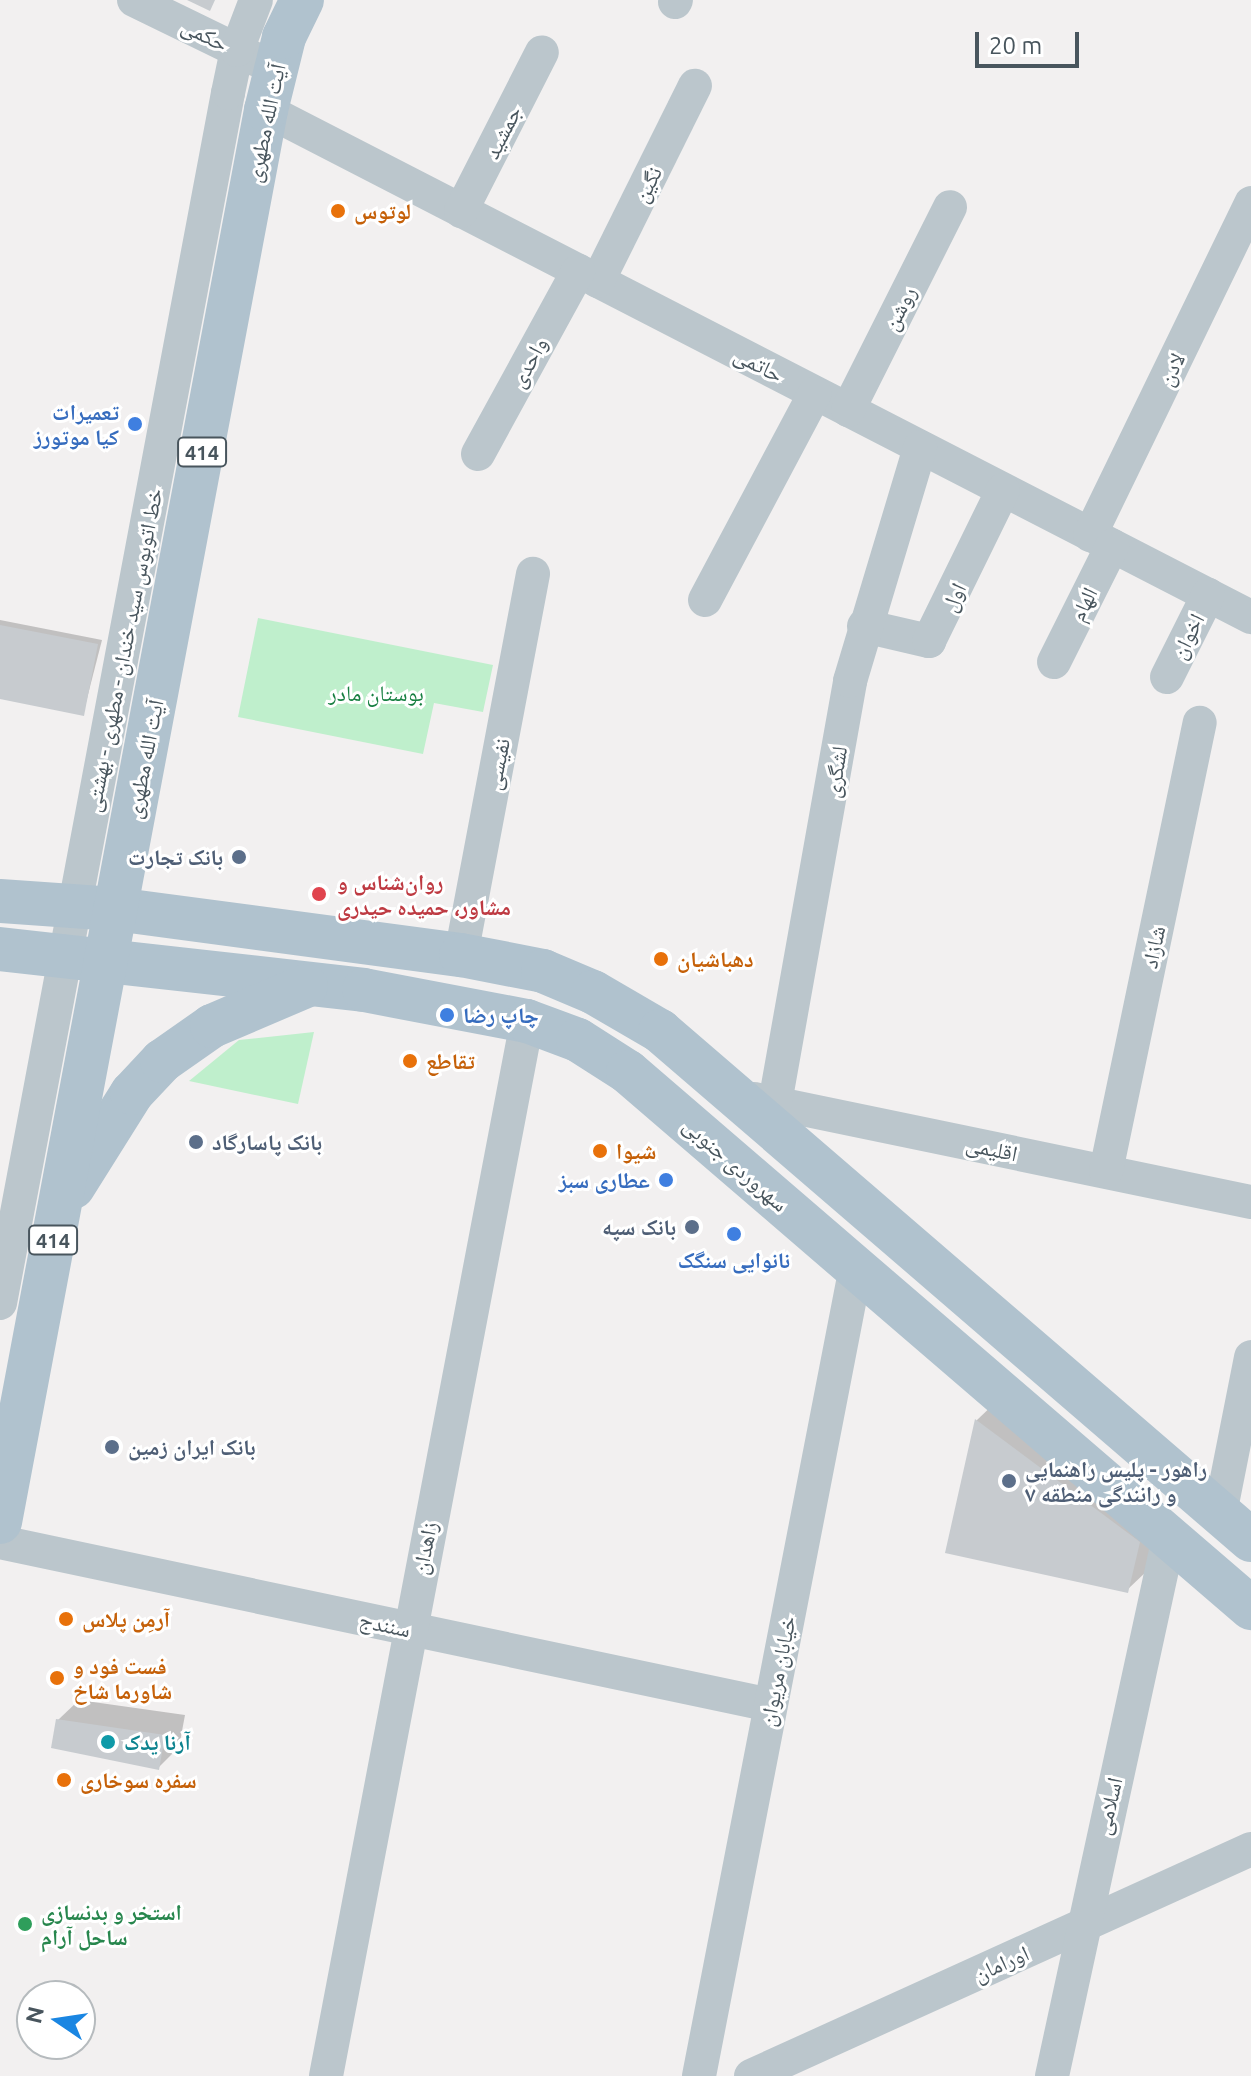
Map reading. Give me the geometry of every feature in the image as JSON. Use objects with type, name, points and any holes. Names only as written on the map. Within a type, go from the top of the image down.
[{"type":"main road","name":"آیت الله مطهری","points":[[0,1522],[59,1210],[86,957],[95,907],[266,110],[276,68],[302,0]]},
{"type":"main road","points":[[0,901],[95,907],[461,955],[543,971],[593,992],[660,1031],[754,1099],[888,1229],[1236,1527]]},
{"type":"main road","name":"سهروردی جنوبی","points":[[0,949],[314,983],[527,1021],[578,1040],[628,1072],[1251,1608]]},
{"type":"main road","points":[[59,1210],[132,1093],[154,1068],[212,1026],[314,983]]},
{"type":"main road","points":[[856,1267],[888,1229]]},
{"type":"street","name":"حکمی","points":[[134,0],[276,68]]},
{"type":"street","name":"خط اتوبوس سید خندان - مطهری - بهشتی","points":[[95,907],[237,50],[256,0]]},
{"type":"street","name":"جمشید","points":[[461,211],[542,52]]},
{"type":"street","name":"نگین","points":[[588,276],[695,86]]},
{"type":"street","name":"حاتمی","points":[[266,110],[1251,617]]},
{"type":"street","name":"لادن","points":[[1101,540],[1251,203]]},
{"type":"street","name":"روشن","points":[[848,410],[950,207]]},
{"type":"street","name":"واحدی","points":[[478,454],[588,276]]},
{"type":"street","points":[[705,600],[815,393]]},
{"type":"street","name":"لشگری","points":[[754,1099],[864,626],[920,447]]},
{"type":"street","name":"اول","points":[[864,626],[929,641],[1003,490]]},
{"type":"street","name":"الهام","points":[[1054,662],[1101,540]]},
{"type":"street","name":"نفیسی","points":[[461,955],[533,574]]},
{"type":"street","name":"اخوان","points":[[1167,677],[1208,595]]},
{"type":"street","name":"شازاد","points":[[1106,1171],[1200,723]]},
{"type":"street","points":[[0,1303],[86,957]]},
{"type":"street","name":"زاهدان","points":[[326,2076],[408,1629],[527,1021]]},
{"type":"street","name":"اقلیمی","points":[[754,1099],[1251,1202]]},
{"type":"street","name":"خیابان مریوان","points":[[699,2076],[856,1267]]},
{"type":"street","points":[[1236,1527],[1251,1357]]},
{"type":"street","name":"اسلامی","points":[[1052,2076],[1081,1926],[1169,1537]]},
{"type":"street","name":"سنندج","points":[[0,1542],[770,1705]]},
{"type":"street","name":"اورامان","points":[[751,2076],[1251,1849]]},
{"type":"green space","name":"بوستان مادر","points":[[258,618],[493,665],[483,712],[434,703],[423,754],[238,717]]},
{"type":"green space","points":[[314,1032],[298,1104],[189,1081],[239,1040]]},
{"type":"building","points":[[187,0],[215,0],[210,11]]},
{"type":"building","points":[[0,625],[98,644],[84,716],[0,699]]},
{"type":"building","name":"راهور - پلیس راهنمایی و رانندگی منطقه ۷","points":[[975,1419],[1140,1542],[1128,1593],[945,1553]]},
{"type":"building","name":"آرنا یدک","points":[[56,1719],[165,1735],[159,1770],[51,1748]]},
{"type":"place","name":"لوتوس","points":[[338,211]]},
{"type":"place","name":"تعمیرات کیا موتورز","points":[[135,424]]},
{"type":"place","name":"بانک تجارت","points":[[239,857]]},
{"type":"place","name":"روان‌شناس و مشاور، حمیده حیدری","points":[[319,894]]},
{"type":"place","name":"دهباشیان","points":[[661,959]]},
{"type":"place","name":"چاپ رضا","points":[[447,1015]]},
{"type":"place","name":"تقاطع","points":[[410,1061]]},
{"type":"place","name":"بانک پاسارگاد","points":[[196,1142]]},
{"type":"place","name":"شیوا","points":[[600,1151]]},
{"type":"place","name":"عطاری سبز","points":[[666,1180]]},
{"type":"place","name":"بانک سپه","points":[[692,1227]]},
{"type":"place","name":"نانوایی سنگک","points":[[734,1234]]},
{"type":"place","name":"بانک ایران زمین","points":[[112,1447]]},
{"type":"place","name":"راهور - پلیس راهنمایی و رانندگی منطقه ۷","points":[[1009,1481]]},
{"type":"place","name":"آرمِن پلاس","points":[[66,1619]]},
{"type":"place","name":"فست فود و شاورما شاخ","points":[[57,1678]]},
{"type":"place","name":"آرنا یدک","points":[[108,1742]]},
{"type":"place","name":"سفره سوخاری","points":[[64,1780]]},
{"type":"place","name":"استخر و بدنسازی ساحل آرام","points":[[25,1924]]}]
